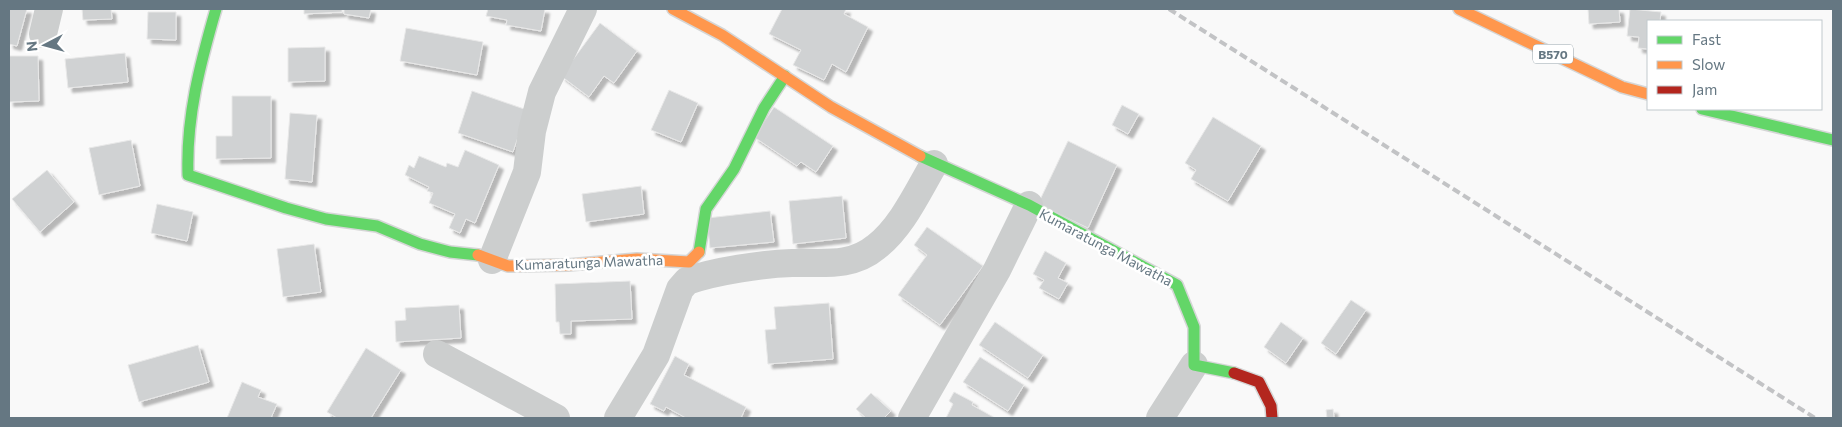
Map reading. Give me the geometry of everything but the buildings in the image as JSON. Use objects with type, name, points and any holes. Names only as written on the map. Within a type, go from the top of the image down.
[{"type":"street","name":"Kumaratunga Mawatha","points":[[216,9],[199,65],[186,148],[188,175],[310,214],[377,226],[420,244],[450,252],[480,255],[508,266],[568,265],[637,259],[666,259],[689,262],[695,258],[703,240],[706,209],[734,169],[764,108],[784,76]]},
{"type":"street","points":[[492,260],[527,172],[532,131],[542,92],[583,9]]},
{"type":"street","points":[[673,9],[722,35],[831,106],[934,164],[1029,205]]},
{"type":"street","name":"B570","points":[[1459,9],[1622,87],[1647,94]]},
{"type":"street","points":[[1706,110],[1833,140]]},
{"type":"street","points":[[618,418],[656,355],[680,289],[687,281],[792,263],[839,263],[864,256],[877,247],[891,232],[934,164]]},
{"type":"street","name":"Kumaratunga Mawatha","points":[[912,418],[997,270],[1029,205],[1177,285],[1194,326],[1194,365]]},
{"type":"street","points":[[437,354],[556,418]]},
{"type":"street","points":[[1160,418],[1194,365],[1227,370],[1259,382],[1271,406],[1272,418]]},
{"type":"railway","points":[[1169,9],[1815,418]]},
{"type":"traffic: fast","points":[[216,9],[195,91],[189,132],[188,175],[286,208],[326,219],[377,226],[420,244],[450,252],[478,255]]},
{"type":"traffic: fast","points":[[699,252],[706,209],[734,169],[764,108],[785,76]]},
{"type":"traffic: fast","points":[[1706,110],[1833,140]]},
{"type":"traffic: fast","points":[[920,156],[1029,205],[1177,285],[1194,327],[1194,365],[1234,373]]},
{"type":"traffic: slow","points":[[673,9],[722,35],[831,107],[920,156]]},
{"type":"traffic: slow","points":[[1459,9],[1622,87],[1647,94]]},
{"type":"traffic: slow","points":[[478,255],[508,266],[568,265],[637,259],[689,262],[699,252]]},
{"type":"traffic: jam","points":[[1234,373],[1259,382],[1271,406],[1272,418]]}]
